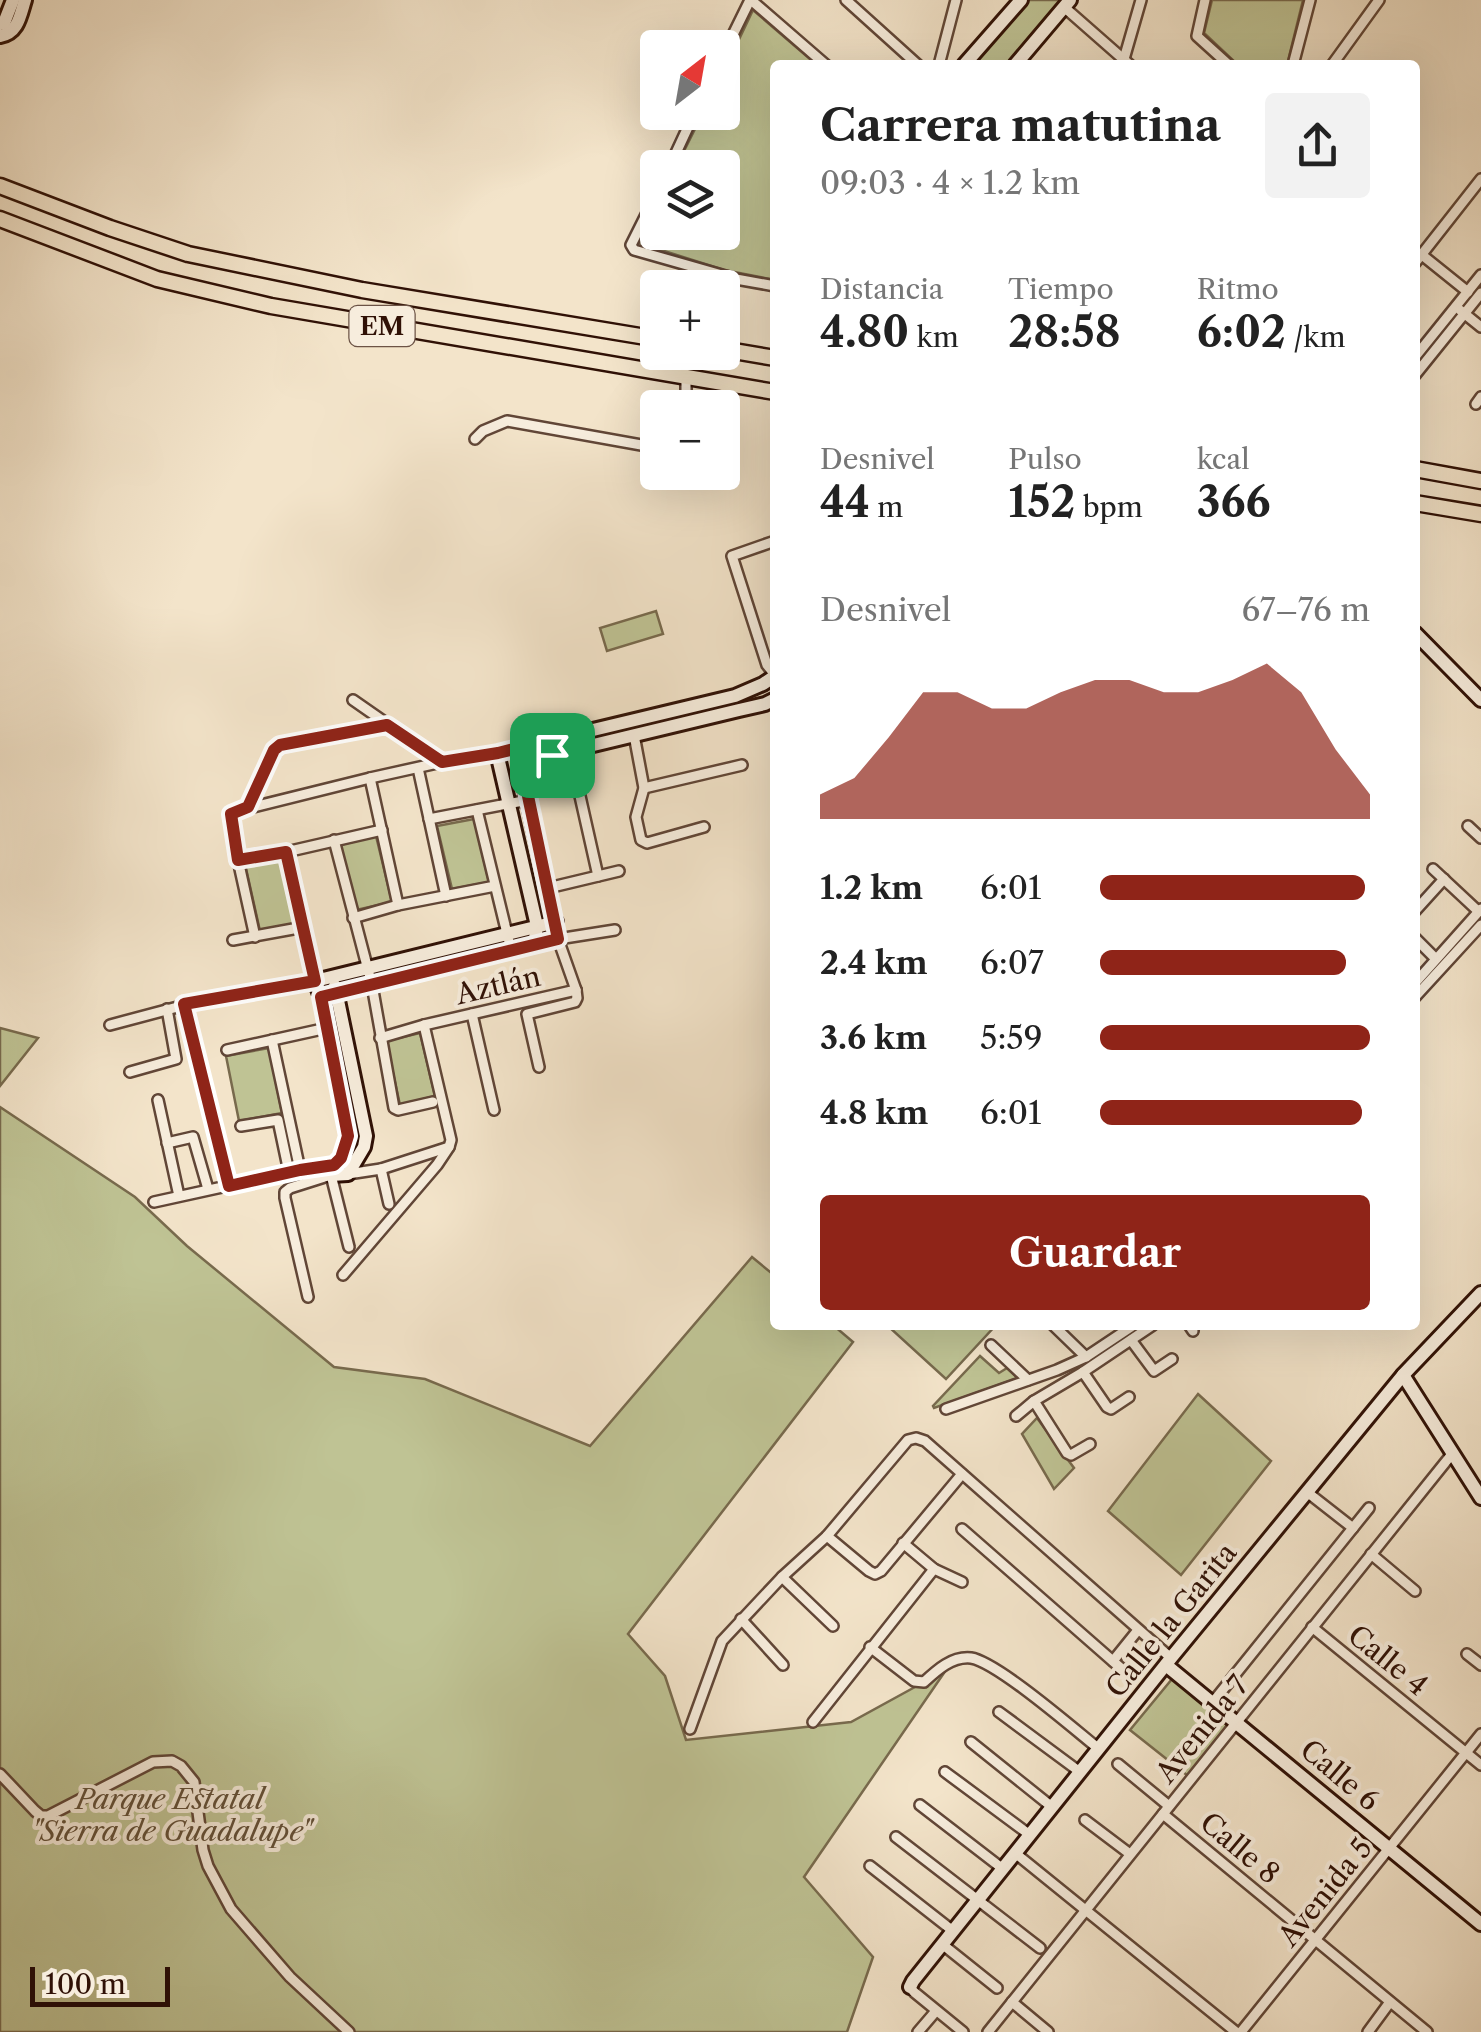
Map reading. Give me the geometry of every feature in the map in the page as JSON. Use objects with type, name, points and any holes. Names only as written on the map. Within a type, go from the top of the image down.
[{"type":"main road","name":"EM","points":[[0,186],[188,254],[274,274],[640,336]]},
{"type":"main road","name":"EM","points":[[0,219],[156,279],[216,294],[770,391]]},
{"type":"main road","points":[[740,352],[770,357]]},
{"type":"main road","points":[[1420,470],[1481,481]]},
{"type":"main road","points":[[1420,505],[1481,514]]},
{"type":"street","points":[[0,24],[9,16],[13,0]]},
{"type":"street","points":[[0,36],[11,34],[25,0]]},
{"type":"street","points":[[735,30],[750,0],[820,60]]},
{"type":"street","points":[[846,0],[857,4],[913,60]]},
{"type":"street","points":[[940,60],[956,0]]},
{"type":"street","points":[[968,60],[1021,0]]},
{"type":"street","points":[[1127,60],[1141,0]]},
{"type":"street","points":[[1204,0],[1197,36],[1223,60]]},
{"type":"street","points":[[1294,60],[1310,0]]},
{"type":"street","points":[[1336,60],[1378,0]]},
{"type":"street","points":[[1025,60],[1067,4],[1125,60]]},
{"type":"street","points":[[1420,256],[1481,179]]},
{"type":"street","points":[[640,230],[632,248],[770,285]]},
{"type":"street","points":[[1420,260],[1468,292]]},
{"type":"street","points":[[1420,368],[1481,275]]},
{"type":"street","points":[[1420,352],[1481,293]]},
{"type":"street","points":[[1460,310],[1481,327]]},
{"type":"street","points":[[686,377],[686,390]]},
{"type":"street","points":[[475,439],[506,421],[640,445]]},
{"type":"street","points":[[770,543],[732,556],[770,669]]},
{"type":"street","points":[[1420,638],[1481,700]]},
{"type":"street","points":[[255,937],[231,814],[370,778],[498,753],[734,696],[770,679]]},
{"type":"street","points":[[353,700],[442,762]]},
{"type":"street","points":[[321,997],[558,939],[524,777],[528,766],[535,759],[770,701]]},
{"type":"street","points":[[248,807],[274,750],[280,745],[387,725]]},
{"type":"street","points":[[634,736],[644,788],[636,816],[641,840],[704,827]]},
{"type":"street","points":[[550,740],[552,755]]},
{"type":"street","points":[[498,753],[537,926],[534,945]]},
{"type":"street","points":[[573,765],[598,876]]},
{"type":"street","points":[[644,788],[742,765]]},
{"type":"street","points":[[418,768],[446,896]]},
{"type":"street","points":[[370,778],[398,905]]},
{"type":"street","points":[[429,819],[528,800]]},
{"type":"street","points":[[477,810],[511,950]]},
{"type":"street","points":[[1468,826],[1481,838]]},
{"type":"street","points":[[238,860],[382,830]]},
{"type":"street","points":[[334,840],[372,985],[396,1110],[433,1102]]},
{"type":"street","points":[[286,852],[321,997],[348,1136],[333,1170],[286,1192],[308,1297]]},
{"type":"street","points":[[1420,983],[1436,958],[1480,910],[1433,869]]},
{"type":"street","points":[[548,888],[619,871]]},
{"type":"street","points":[[1420,905],[1444,879]]},
{"type":"street","points":[[353,918],[495,886]]},
{"type":"street","points":[[110,1024],[184,1004],[333,977],[556,922]]},
{"type":"street","points":[[1420,985],[1481,925]]},
{"type":"street","points":[[232,940],[304,926]]},
{"type":"street","name":"Aztlán","points":[[380,1038],[576,990],[558,939],[615,930]]},
{"type":"street","points":[[1420,943],[1436,958]]},
{"type":"street","points":[[333,977],[366,1136],[348,1174]]},
{"type":"street","points":[[540,1067],[527,1014],[574,1002],[576,990]]},
{"type":"street","points":[[184,1004],[229,1186]]},
{"type":"street","points":[[130,1072],[176,1060],[167,1010]]},
{"type":"street","points":[[472,1014],[494,1110]]},
{"type":"street","points":[[343,1275],[449,1147],[451,1140],[424,1025]]},
{"type":"street","points":[[226,1050],[327,1028]]},
{"type":"street","points":[[272,1040],[294,1171]]},
{"type":"street","points":[[158,1100],[179,1196]]},
{"type":"street","points":[[240,1126],[278,1120],[294,1171]]},
{"type":"street","points":[[167,1142],[193,1137],[208,1189]]},
{"type":"street","points":[[154,1202],[294,1171],[333,1170],[348,1174],[381,1169],[449,1147]]},
{"type":"street","points":[[381,1169],[389,1204]]},
{"type":"street","points":[[333,1170],[349,1247]]},
{"type":"street","name":"Calle la Garita","points":[[910,1987],[1307,1492],[1404,1375],[1481,1293]]},
{"type":"street","points":[[1058,1330],[1086,1356]]},
{"type":"street","points":[[946,1408],[1056,1370],[1126,1330]]},
{"type":"street","points":[[1016,1416],[1146,1330]]},
{"type":"street","points":[[1131,1340],[1154,1372],[1172,1359]]},
{"type":"street","points":[[991,1345],[1028,1380]]},
{"type":"street","points":[[1056,1370],[1062,1383]]},
{"type":"street","points":[[1083,1372],[1107,1407],[1112,1409],[1129,1398]]},
{"type":"street","points":[[1404,1375],[1481,1498]]},
{"type":"street","points":[[1034,1401],[1067,1452],[1076,1454],[1090,1444]]},
{"type":"street","points":[[690,1729],[722,1641],[827,1536],[908,1440],[916,1438],[925,1441],[1138,1630],[1168,1662]]},
{"type":"street","name":"Avenida 7","points":[[988,2032],[1452,1454]]},
{"type":"street","points":[[827,1536],[874,1574],[881,1571],[962,1474]]},
{"type":"street","points":[[1307,1492],[1353,1528]]},
{"type":"street","points":[[1213,1702],[1369,1508]]},
{"type":"street","points":[[962,1529],[1122,1670]]},
{"type":"street","points":[[903,1543],[934,1568],[962,1582]]},
{"type":"street","points":[[1371,1554],[1415,1591]]},
{"type":"street","points":[[814,1722],[934,1568]]},
{"type":"street","points":[[782,1578],[833,1626]]},
{"type":"street","points":[[741,1620],[784,1665]]},
{"type":"street","name":"Calle 4","points":[[1312,1628],[1481,1765]]},
{"type":"street","points":[[1112,1661],[1138,1630]]},
{"type":"street","points":[[870,1648],[914,1681],[924,1682],[946,1663],[971,1658],[999,1671],[1099,1748]]},
{"type":"street","points":[[1467,1654],[1481,1666]]},
{"type":"street","name":"Calle 6","points":[[1168,1662],[1481,1924]]},
{"type":"street","points":[[999,1712],[1080,1772]]},
{"type":"street","name":"Avenida 5","points":[[1239,2032],[1481,1734]]},
{"type":"street","points":[[971,1742],[1052,1807]]},
{"type":"street","points":[[0,1774],[34,1811],[48,1816],[153,1762],[172,1761],[181,1766],[194,1782],[208,1866],[231,1908],[290,1976],[349,2032]]},
{"type":"street","name":"Calle 8","points":[[1118,1764],[1166,1810],[1427,2032]]},
{"type":"street","points":[[945,1772],[1030,1835]]},
{"type":"street","points":[[920,1805],[1003,1869]]},
{"type":"street","points":[[1085,1820],[1130,1854]]},
{"type":"street","points":[[896,1838],[1040,1948]]},
{"type":"street","points":[[1015,1853],[1239,2032]]},
{"type":"street","points":[[870,1866],[953,1931]]},
{"type":"street","points":[[942,1944],[998,1988]]},
{"type":"street","points":[[910,1987],[964,2032]]},
{"type":"street","points":[[1012,2002],[1048,2032]]},
{"type":"street","points":[[1368,2032],[1390,2002]]},
{"type":"street","points":[[918,2032],[936,2010]]},
{"type":"green space","points":[[1025,0],[1064,0],[1013,60],[973,60]]},
{"type":"green space","points":[[1212,0],[1303,0],[1288,60],[1233,60],[1204,33]]},
{"type":"green space","points":[[753,10],[811,60],[770,60],[770,279],[740,273],[740,270],[724,270],[661,250],[740,250],[740,150],[684,150],[694,130],[740,130],[740,37]]},
{"type":"green space","points":[[656,611],[663,634],[607,651],[600,628]]},
{"type":"green space","points":[[474,819],[489,882],[452,889],[437,826]]},
{"type":"green space","points":[[376,836],[392,902],[356,910],[340,845]]},
{"type":"green space","points":[[282,857],[299,924],[260,931],[245,864]]},
{"type":"green space","points":[[0,1028],[38,1038],[0,1086]]},
{"type":"green space","points":[[420,1033],[435,1096],[400,1105],[386,1041]]},
{"type":"green space","points":[[269,1048],[282,1113],[239,1121],[226,1056]]},
{"type":"green space","name":"Parque Estatal \"Sierra de Guadalupe\"","points":[[0,1107],[135,1197],[187,1246],[334,1367],[425,1379],[590,1446],[752,1257],[770,1272],[770,1330],[839,1330],[853,1342],[628,1634],[665,1676],[686,1740],[851,1722],[946,1670],[804,1877],[873,1957],[847,2032],[0,2032]]},
{"type":"green space","points":[[892,1330],[991,1330],[946,1379]]},
{"type":"green space","points":[[980,1356],[999,1373],[1007,1368],[1018,1378],[934,1408],[933,1406]]},
{"type":"green space","points":[[1198,1394],[1271,1461],[1181,1575],[1108,1511]]},
{"type":"green space","points":[[1037,1418],[1074,1468],[1054,1489],[1022,1434]]},
{"type":"green space","points":[[1172,1679],[1229,1725],[1188,1776],[1130,1730]]},
{"type":"route","points":[[387,725],[442,762],[550,740],[552,755],[535,759],[524,777],[558,939],[321,997],[348,1136],[341,1158],[334,1165],[229,1186],[184,1004],[315,981],[286,852],[238,860],[231,814],[248,807],[276,747],[387,725]]}]
